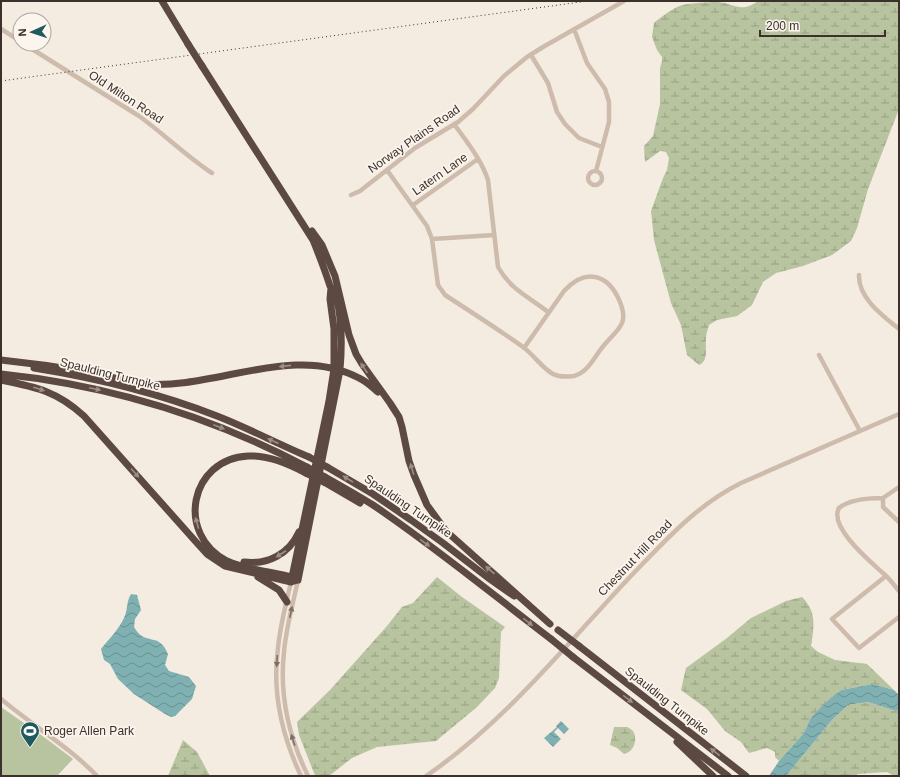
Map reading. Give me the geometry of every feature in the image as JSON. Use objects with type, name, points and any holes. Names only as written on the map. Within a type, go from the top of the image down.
[{"type":"highway","points":[[161,1],[313,240],[323,263],[331,288],[330,299],[337,370],[294,580]]},
{"type":"highway","points":[[304,225],[314,233],[324,249],[338,284],[349,335],[356,354],[399,417],[415,480],[435,518],[446,531],[550,624]]},
{"type":"highway","points":[[1,360],[47,365],[134,382],[161,384],[180,383],[292,365],[324,366],[359,378],[388,399]]},
{"type":"highway","name":"Spaulding Turnpike","points":[[1,364],[54,371],[97,380],[159,397],[217,416],[309,457],[373,494],[443,542],[746,776]]},
{"type":"highway","points":[[294,580],[306,509],[337,370]]},
{"type":"highway","name":"Spaulding Turnpike","points":[[1,374],[73,384],[196,418],[242,436],[372,505],[461,569],[728,776]]},
{"type":"highway","points":[[1,380],[39,388],[56,395],[75,408],[84,416],[207,554],[225,566],[257,576],[274,586],[283,594],[287,602]]},
{"type":"highway","points":[[294,580],[238,565],[218,555],[207,544],[198,528],[195,514],[197,494],[205,478],[213,470],[221,464],[236,457],[252,456],[280,461],[307,470]]},
{"type":"highway","points":[[218,555],[240,562],[254,563],[266,561],[278,556],[288,549],[296,538],[306,509]]},
{"type":"highway","points":[[243,571],[294,580]]},
{"type":"highway","points":[[643,711],[713,776]]},
{"type":"street","name":"Norway Plains Road","points":[[351,195],[360,191],[415,148],[454,124],[473,109],[511,70],[542,47],[624,1]]},
{"type":"street","points":[[1,29],[12,36]]},
{"type":"street","points":[[574,29],[587,63],[602,84],[608,98],[609,122],[596,171]]},
{"type":"street","name":"Old Milton Road","points":[[37,52],[139,116],[156,128],[190,158],[212,173]]},
{"type":"street","points":[[531,55],[548,83],[557,112],[565,124],[579,138],[602,147]]},
{"type":"street","points":[[454,124],[485,170],[488,180],[498,267],[504,278],[514,288],[548,312]]},
{"type":"street","name":"Latern Lane","points":[[413,205],[478,159]]},
{"type":"street","points":[[386,170],[427,226],[432,239],[438,285],[445,295],[524,348],[553,374],[562,377],[573,376],[586,369],[606,343],[616,333],[623,318],[622,310],[616,294],[605,281],[596,276],[578,278],[570,283],[548,312],[524,348]]},
{"type":"street","points":[[432,239],[494,235]]},
{"type":"street","points":[[859,275],[862,292],[880,313],[899,329]]},
{"type":"street","points":[[819,355],[860,431]]},
{"type":"street","name":"Chestnut Hill Road","points":[[427,776],[461,750],[493,722],[530,685],[664,542],[701,507],[746,480],[899,414]]},
{"type":"street","points":[[899,487],[883,498],[857,501],[842,506],[837,512],[836,516],[840,525],[857,550],[886,576],[899,591]]},
{"type":"street","points":[[883,498],[883,507],[899,522]]},
{"type":"street","points":[[886,576],[832,619],[860,648],[899,617]]},
{"type":"street","points":[[294,580],[287,602],[277,655],[276,674],[278,699],[286,737],[301,776]]},
{"type":"street","points":[[294,580],[284,651],[283,690],[290,733],[299,758],[308,776]]},
{"type":"street","points":[[1,700],[66,748],[98,776]]},
{"type":"green space","points":[[758,1],[899,1],[899,109],[868,189],[857,228],[851,241],[832,255],[803,266],[776,273],[763,282],[752,305],[737,316],[717,320],[709,325],[706,336],[705,357],[699,365],[687,355],[681,325],[671,303],[654,240],[651,211],[667,170],[669,158],[666,152],[660,151],[645,162],[644,146],[653,136],[660,104],[660,68],[662,57],[657,50],[652,37],[654,23],[672,10],[686,4],[717,2],[738,7],[747,7]]},
{"type":"green space","points":[[437,577],[462,597],[505,627],[501,632],[499,678],[495,688],[477,707],[436,741],[377,747],[352,758],[329,776],[316,776],[299,735],[297,722],[330,690],[402,607],[413,603]]},
{"type":"green space","points":[[802,597],[810,608],[812,614],[813,632],[811,646],[818,652],[835,660],[867,664],[894,690],[873,684],[841,690],[810,719],[804,733],[779,761],[775,757],[775,752],[767,748],[749,753],[741,742],[725,731],[707,709],[681,690],[686,668],[727,638],[751,618],[786,601]]},
{"type":"green space","points":[[868,702],[896,711],[899,710],[899,776],[894,776],[887,772],[858,774],[855,776],[786,776],[832,720],[848,705]]},
{"type":"green space","name":"Roger Allen Park","points":[[1,707],[73,759],[57,776],[1,776]]},
{"type":"green space","points":[[614,727],[627,727],[633,731],[635,738],[634,745],[633,748],[627,753],[624,754],[617,748],[610,745]]},
{"type":"green space","points":[[183,740],[197,752],[210,776],[168,776]]},
{"type":"water","points":[[131,594],[137,595],[141,610],[135,619],[134,627],[138,633],[160,643],[168,654],[165,665],[169,671],[189,677],[196,686],[192,699],[175,716],[171,717],[165,714],[134,694],[118,679],[110,664],[104,660],[101,649],[122,622]]},
{"type":"water","points":[[873,684],[894,690],[899,695],[899,710],[896,711],[868,702],[848,705],[832,720],[786,776],[769,776],[779,761],[804,733],[810,719],[824,704],[841,690]]},
{"type":"water","points":[[561,721],[569,729],[564,734],[558,728],[554,732],[561,739],[553,747],[544,738],[557,727],[556,726]]},
{"type":"railway","points":[[1,81],[588,1]]},
{"type":"place","name":"Roger Allen Park","points":[[30,748]]}]
